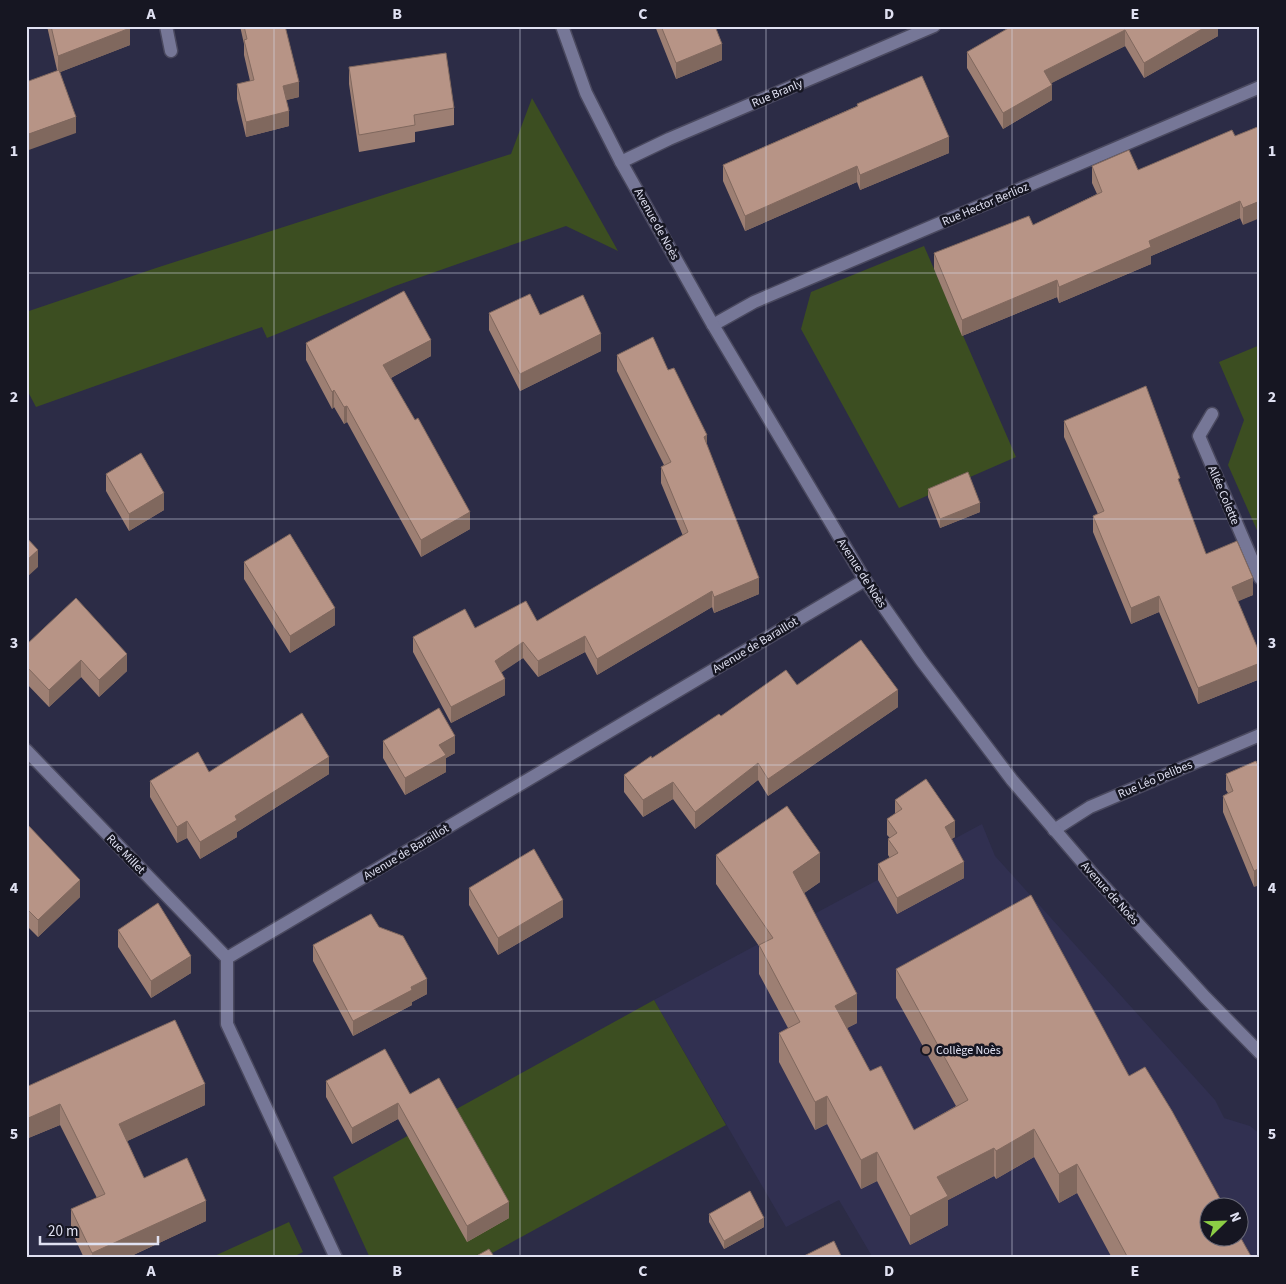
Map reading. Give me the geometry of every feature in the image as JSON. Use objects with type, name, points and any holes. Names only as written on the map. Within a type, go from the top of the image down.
[{"type":"street","points":[[166,26],[171,51]]},
{"type":"street","name":"Avenue de Noès","points":[[562,26],[586,93],[622,162],[714,325],[865,580],[921,660],[1012,780],[1054,830],[1192,983],[1260,1053]]},
{"type":"street","name":"Rue Branly","points":[[622,162],[678,135],[934,26]]},
{"type":"street","name":"Rue Hector Berlioz","points":[[714,325],[763,298],[1260,87]]},
{"type":"street","name":"Allée Colette","points":[[1212,414],[1199,436],[1260,578]]},
{"type":"street","name":"Avenue de Baraillot","points":[[227,958],[865,580]]},
{"type":"street","name":"Rue Léo Delibes","points":[[1054,830],[1090,807],[1260,735]]},
{"type":"street","name":"Rue Millet","points":[[26,750],[227,958]]},
{"type":"street","points":[[227,958],[228,1024],[336,1258]]},
{"type":"shaded area","name":"Collège Noès","points":[[982,824],[995,856],[1215,1100],[1224,1118],[1250,1126],[1260,1134],[1260,1258],[873,1258],[839,1200],[786,1227],[654,1000]]},
{"type":"green space","points":[[532,98],[618,251],[566,226],[395,286],[267,338],[262,327],[36,407],[26,388],[26,312],[156,268],[511,154]]},
{"type":"green space","points":[[924,246],[1016,457],[899,508],[801,329],[811,292]]},
{"type":"green space","points":[[1260,345],[1260,537],[1228,465],[1244,420],[1219,362]]},
{"type":"green space","points":[[654,1000],[726,1125],[483,1258],[370,1258],[333,1177]]},
{"type":"green space","points":[[289,1222],[303,1252],[291,1258],[210,1258]]},
{"type":"building","points":[[51,26],[130,26],[130,28],[58,56]]},
{"type":"building","points":[[244,26],[285,26],[299,82],[283,86],[289,111],[246,122],[237,84],[254,80],[244,40],[247,39]]},
{"type":"building","points":[[661,26],[715,26],[722,44],[676,63]]},
{"type":"building","points":[[1012,26],[1207,26],[1144,63],[1125,30],[1044,71],[1052,85],[1003,113],[967,52]]},
{"type":"building","points":[[446,53],[454,108],[414,115],[415,125],[359,135],[349,67]]},
{"type":"building","points":[[59,70],[76,117],[26,135],[26,82]]},
{"type":"building","points":[[922,76],[949,137],[860,175],[857,166],[745,216],[723,165]]},
{"type":"building","points":[[1260,126],[1260,201],[1243,208],[1240,201],[1149,241],[1151,247],[1059,287],[1057,280],[962,320],[934,253],[1029,216],[1033,225],[1102,192],[1092,166],[1129,150],[1138,170],[1232,130],[1235,136]]},
{"type":"building","points":[[404,291],[431,340],[383,365],[415,420],[418,418],[470,512],[421,540],[347,406],[344,407],[334,390],[332,392],[306,343]]},
{"type":"building","points":[[530,294],[540,315],[583,295],[601,334],[520,374],[489,313]]},
{"type":"building","points":[[653,337],[668,370],[674,368],[707,435],[704,437],[759,578],[714,597],[712,591],[597,659],[585,636],[538,661],[523,642],[495,661],[505,679],[451,707],[413,637],[465,609],[475,628],[526,601],[537,621],[688,532],[661,467],[671,462],[617,355]]},
{"type":"building","points":[[1146,386],[1206,554],[1237,541],[1253,578],[1232,587],[1260,654],[1260,663],[1198,688],[1159,596],[1131,608],[1093,516],[1104,511],[1064,421]]},
{"type":"building","points":[[141,453],[164,493],[129,514],[106,474]]},
{"type":"building","points":[[968,472],[980,503],[940,519],[928,489]]},
{"type":"building","points":[[290,534],[335,608],[290,636],[244,562]]},
{"type":"building","points":[[26,537],[38,550],[26,561]]},
{"type":"building","points":[[76,598],[127,654],[99,680],[81,660],[49,690],[26,666],[26,645]]},
{"type":"building","points":[[861,640],[898,690],[768,779],[758,763],[695,812],[673,782],[643,800],[624,775],[719,714],[721,716],[786,670],[797,685]]},
{"type":"building","points":[[439,708],[455,736],[439,745],[446,755],[405,778],[383,741]]},
{"type":"building","points":[[302,713],[329,757],[235,816],[237,820],[200,842],[187,821],[177,827],[150,781],[198,752],[209,772]]},
{"type":"building","points":[[1256,761],[1260,768],[1260,868],[1254,871],[1223,796],[1233,791],[1226,774]]},
{"type":"building","points":[[926,779],[955,821],[945,827],[964,862],[897,898],[878,864],[898,853],[888,839],[897,833],[887,819],[902,809],[895,800]]},
{"type":"building","points":[[787,806],[820,853],[793,872],[857,994],[835,1006],[870,1071],[881,1066],[914,1130],[968,1100],[896,969],[1031,895],[1129,1076],[1145,1067],[1172,1111],[1219,1196],[1198,1196],[1198,1246],[1245,1246],[1252,1258],[1128,1258],[1077,1164],[1059,1174],[1034,1129],[996,1151],[994,1148],[937,1177],[948,1196],[910,1216],[877,1152],[861,1160],[827,1096],[815,1102],[779,1033],[800,1022],[759,945],[773,938],[716,855]]},
{"type":"building","points":[[27,824],[80,880],[38,920],[26,908]]},
{"type":"building","points":[[534,849],[563,900],[498,938],[469,888]]},
{"type":"building","points":[[158,903],[191,956],[151,981],[118,930]]},
{"type":"building","points":[[371,914],[379,927],[403,936],[427,979],[411,987],[412,990],[353,1021],[313,945]]},
{"type":"building","points":[[175,1020],[205,1084],[119,1124],[144,1178],[187,1158],[206,1201],[92,1253],[71,1209],[105,1194],[60,1104],[26,1119],[26,1087]]},
{"type":"building","points":[[385,1049],[410,1094],[439,1078],[509,1202],[467,1226],[398,1103],[352,1128],[326,1081]]},
{"type":"building","points":[[750,1191],[764,1218],[724,1241],[709,1214]]},
{"type":"building","points":[[834,1241],[842,1258],[800,1258]]},
{"type":"building","points":[[489,1249],[495,1258],[473,1258]]},
{"type":"building","points":[[1260,1250],[1260,1258],[1256,1258]]},
{"type":"place","name":"Collège Noès","points":[[926,1050]]}]
